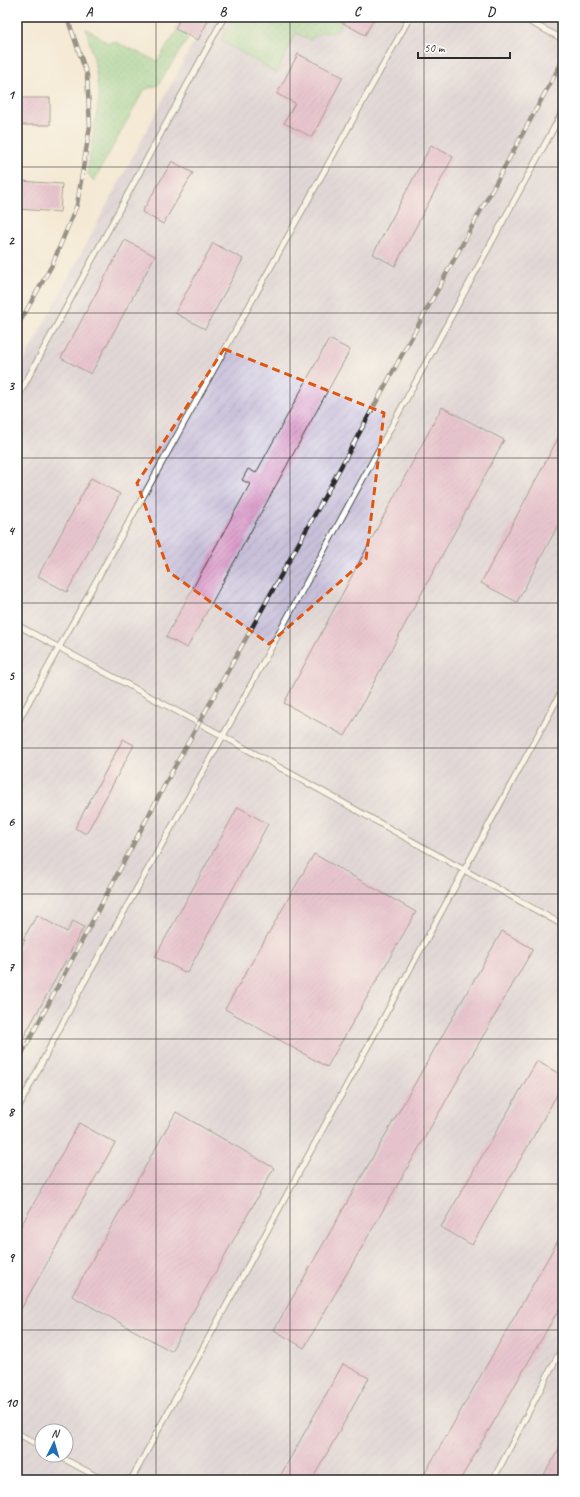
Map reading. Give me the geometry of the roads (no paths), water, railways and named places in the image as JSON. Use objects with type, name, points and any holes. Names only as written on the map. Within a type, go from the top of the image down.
[{"type":"lane","points":[[17,398],[224,17]]},
{"type":"lane","points":[[17,723],[410,17]]},
{"type":"lane","points":[[520,17],[563,40]]},
{"type":"lane","points":[[17,1110],[82,986],[223,736],[563,111]]},
{"type":"lane","points":[[17,625],[223,736],[563,926]]},
{"type":"lane","points":[[131,1480],[563,689]]},
{"type":"lane","points":[[493,1480],[563,1346]]},
{"type":"lane","points":[[17,1433],[34,1443]]},
{"type":"lane","points":[[72,1463],[103,1480]]},
{"type":"railway","points":[[17,327],[52,265],[77,205],[90,126],[87,75],[67,17]]},
{"type":"railway","points":[[17,1063],[169,777],[320,505],[563,60]]}]
